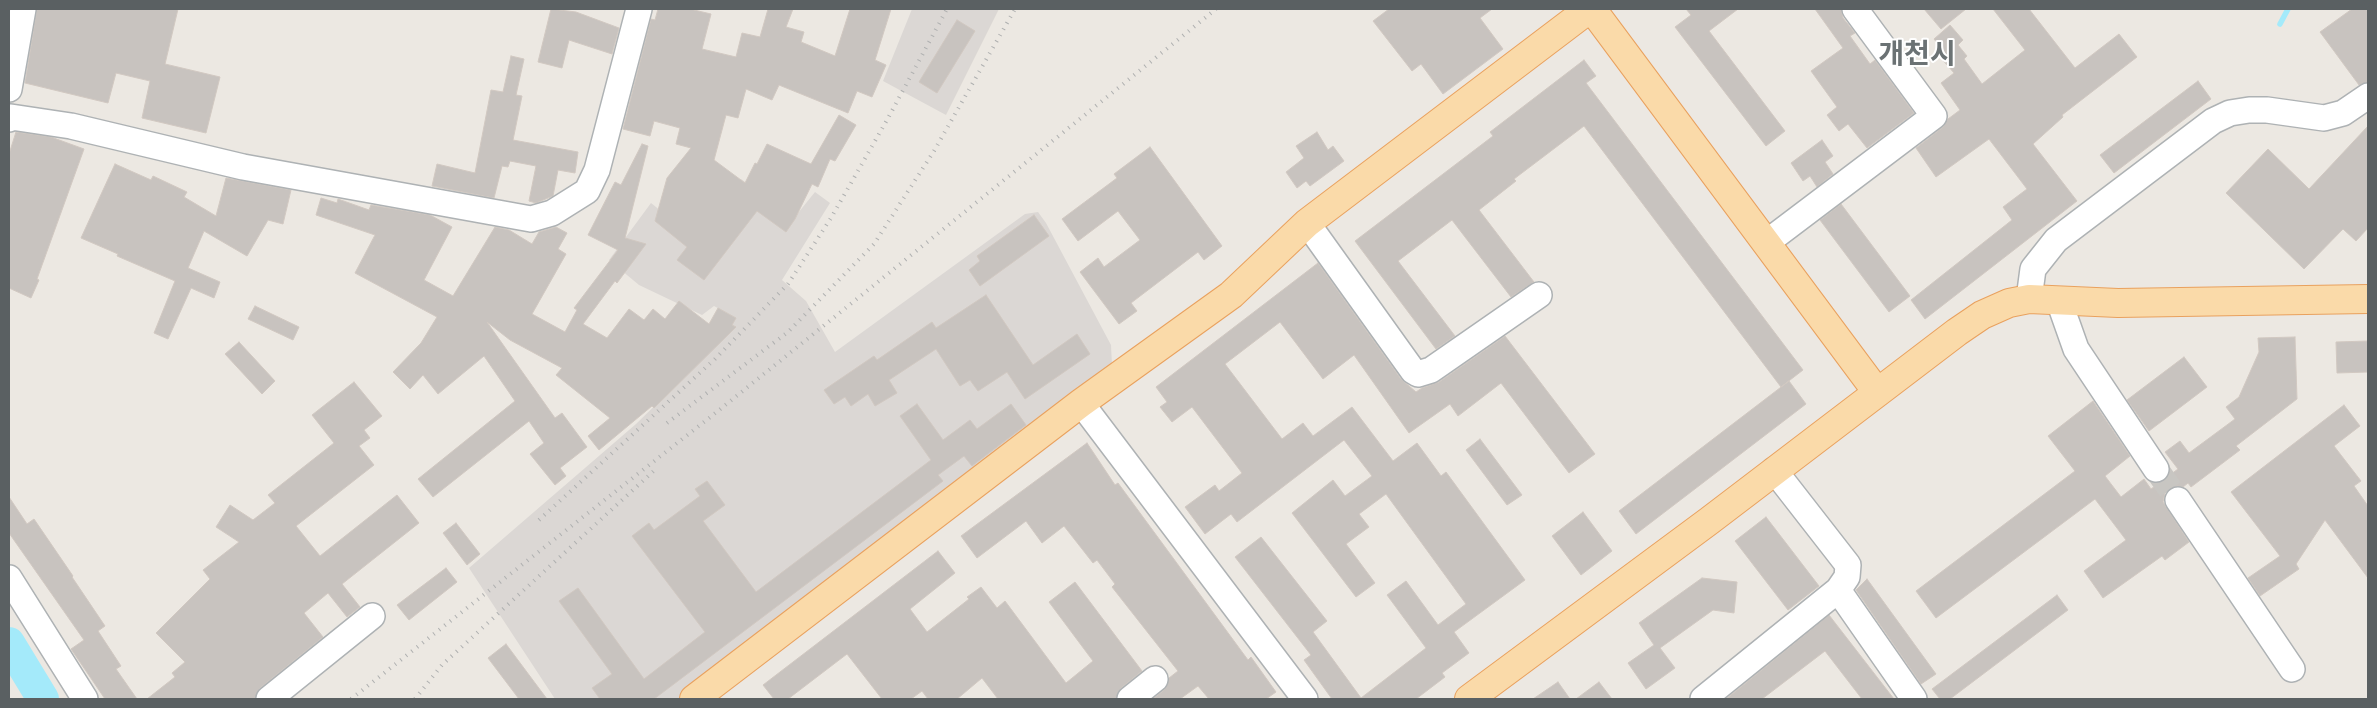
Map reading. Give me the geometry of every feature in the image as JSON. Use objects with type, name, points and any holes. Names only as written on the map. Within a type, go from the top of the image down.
[{"type":"main road","points":[[694,699],[1081,403],[1231,295],[1307,223],[1590,9],[1877,392]]},
{"type":"main road","points":[[1470,699],[1982,315],[2009,303],[2029,299],[2118,303],[2368,299]]},
{"type":"street","points":[[9,89],[23,9]]},
{"type":"street","points":[[9,119],[11,116],[71,126],[243,166],[531,219],[552,213],[587,191],[597,170],[639,9]]},
{"type":"street","points":[[1766,243],[1934,116],[1855,9]]},
{"type":"street","points":[[2029,299],[2033,269],[2056,240],[2213,121],[2230,113],[2249,110],[2267,110],[2324,118],[2343,113],[2368,96]]},
{"type":"street","points":[[1307,223],[1413,371],[1418,374],[1431,370],[1539,295]]},
{"type":"street","points":[[2059,301],[2076,349],[2156,469]]},
{"type":"street","points":[[1081,403],[1305,699]]},
{"type":"street","points":[[1703,699],[1838,590],[1847,577],[1848,565],[1774,470]]},
{"type":"street","points":[[2178,500],[2292,669]]},
{"type":"street","points":[[9,578],[85,699]]},
{"type":"street","points":[[1838,590],[1914,699]]},
{"type":"street","points":[[269,699],[372,616]]},
{"type":"street","points":[[1130,699],[1155,679]]},
{"type":"shaded area","points":[[912,9],[999,9],[946,115],[883,81]]},
{"type":"shaded area","points":[[741,179],[794,218],[815,192],[830,203],[782,280],[806,301],[835,352],[1025,214],[1038,212],[1046,223],[1111,345],[1112,366],[934,498],[678,699],[555,699],[469,568],[636,424],[722,340],[734,317],[714,306],[702,315],[639,285],[609,260],[651,203],[692,236]]},
{"type":"building","points":[[37,9],[178,9],[165,64],[220,77],[206,133],[142,118],[150,81],[116,73],[108,103],[25,83]]},
{"type":"building","points":[[551,9],[576,12],[619,28],[612,54],[569,40],[562,68],[538,62]]},
{"type":"building","points":[[658,9],[690,9],[711,14],[702,49],[736,57],[742,33],[760,37],[768,9],[793,9],[786,27],[804,32],[801,42],[835,56],[850,9],[891,9],[875,60],[886,65],[872,97],[857,91],[848,113],[779,85],[772,100],[746,89],[738,118],[726,115],[714,160],[745,183],[767,144],[811,164],[839,115],[856,125],[835,161],[830,159],[818,187],[812,184],[795,219],[786,232],[757,211],[704,280],[677,260],[687,247],[655,221],[667,178],[691,148],[676,144],[680,128],[654,121],[650,136],[623,129],[651,19],[655,20]]},
{"type":"building","points":[[1389,9],[1492,9],[1480,18],[1503,49],[1443,94],[1421,64],[1412,71],[1373,21]]},
{"type":"building","points":[[1686,9],[1738,9],[1709,31],[1785,131],[1766,146],[1675,27],[1691,15]]},
{"type":"building","points":[[1815,9],[1841,9],[1843,18],[1855,33],[1850,36],[1870,64],[1875,60],[1914,113],[1867,148],[1848,124],[1839,131],[1827,115],[1837,107],[1811,71],[1843,48]]},
{"type":"building","points":[[1924,9],[1966,9],[1941,29]]},
{"type":"building","points":[[1993,9],[2029,9],[2075,68],[2119,34],[2137,57],[2062,115],[2063,117],[2033,144],[2077,201],[1925,319],[1911,300],[2012,220],[2003,207],[2027,189],[1989,139],[1936,177],[1916,148],[1943,127],[1948,119],[1960,110],[1941,83],[1954,73],[1941,58],[1946,54],[1934,39],[1950,25],[1963,40],[1958,45],[1967,56],[1964,59],[1982,84],[2025,50]]},
{"type":"building","points":[[2352,9],[2368,9],[2368,82],[2359,85],[2320,32]]},
{"type":"building","points":[[957,20],[975,31],[937,93],[919,82]]},
{"type":"building","points":[[511,56],[524,59],[516,95],[522,96],[513,140],[578,152],[575,173],[558,170],[553,196],[536,203],[529,201],[536,166],[510,161],[508,167],[502,166],[494,198],[432,186],[437,164],[475,173],[491,90],[503,92]]},
{"type":"building","points":[[1584,60],[1596,76],[1586,83],[1803,370],[1781,387],[1584,126],[1514,179],[1516,181],[1479,210],[1534,282],[1511,297],[1452,220],[1398,261],[1455,336],[1436,349],[1355,241],[1493,136],[1490,132]]},
{"type":"building","points":[[2198,81],[2211,99],[2114,173],[2100,155]]},
{"type":"building","points":[[2368,126],[2368,228],[2356,241],[2343,229],[2304,269],[2226,193],[2268,149],[2309,189]]},
{"type":"building","points":[[16,132],[51,137],[84,149],[37,279],[39,280],[31,298],[9,288],[9,154]]},
{"type":"building","points":[[1317,132],[1328,150],[1333,146],[1344,161],[1310,186],[1306,181],[1297,188],[1286,172],[1304,158],[1296,146]]},
{"type":"building","points":[[1822,140],[1833,156],[1825,162],[1833,174],[1817,187],[1810,176],[1803,181],[1791,163]]},
{"type":"building","points":[[642,144],[648,146],[625,238],[646,244],[583,324],[607,338],[629,309],[644,320],[653,309],[665,319],[679,301],[709,324],[718,308],[736,318],[732,325],[736,327],[654,408],[652,406],[599,450],[588,436],[610,418],[556,375],[562,368],[510,340],[487,322],[555,418],[562,413],[587,447],[560,468],[566,476],[555,485],[530,454],[544,443],[529,421],[433,497],[418,479],[515,401],[484,356],[438,394],[423,375],[410,389],[393,372],[421,343],[437,317],[355,273],[375,235],[316,215],[321,198],[337,203],[338,199],[369,210],[371,205],[430,215],[452,227],[424,280],[453,296],[495,227],[509,230],[532,244],[539,232],[556,227],[567,233],[558,249],[566,254],[532,314],[565,332],[577,310],[574,308],[618,250],[588,235],[615,182],[621,185]]},
{"type":"building","points":[[1150,147],[1222,246],[1204,260],[1198,252],[1131,303],[1137,311],[1119,324],[1080,272],[1098,258],[1104,267],[1140,240],[1118,211],[1078,241],[1062,219],[1117,178],[1114,174]]},
{"type":"building","points":[[115,164],[151,180],[153,176],[187,192],[184,197],[216,216],[226,178],[291,190],[283,224],[268,220],[247,256],[204,231],[188,268],[220,282],[214,298],[191,288],[168,339],[154,333],[175,281],[81,238]]},
{"type":"building","points":[[1841,204],[1910,296],[1889,312],[1820,220]]},
{"type":"building","points":[[1034,215],[1049,236],[980,286],[969,270],[980,261],[977,256]]},
{"type":"building","points":[[1318,263],[1401,379],[1416,392],[1439,382],[1505,336],[1595,454],[1569,473],[1501,383],[1458,416],[1450,404],[1409,433],[1354,355],[1323,379],[1280,322],[1225,364],[1282,439],[1303,423],[1313,436],[1352,407],[1393,461],[1417,443],[1441,476],[1446,472],[1525,580],[1454,632],[1469,653],[1442,673],[1445,677],[1416,699],[1332,699],[1304,660],[1311,655],[1235,557],[1261,537],[1327,621],[1313,632],[1361,698],[1426,648],[1387,595],[1406,581],[1438,625],[1466,604],[1386,494],[1359,514],[1369,527],[1346,544],[1375,583],[1356,597],[1292,513],[1333,480],[1345,496],[1372,476],[1344,440],[1237,522],[1231,514],[1205,534],[1185,507],[1215,485],[1219,491],[1242,473],[1192,407],[1172,422],[1160,407],[1167,402],[1156,387]]},
{"type":"building","points":[[986,295],[1033,365],[1077,334],[1090,354],[1025,399],[1007,372],[978,391],[970,380],[960,386],[936,349],[889,380],[897,393],[875,406],[868,394],[851,406],[845,397],[834,404],[824,390],[874,356],[877,360],[932,322],[936,328]]},
{"type":"building","points":[[255,306],[299,327],[293,340],[248,319]]},
{"type":"building","points":[[2295,337],[2297,399],[2236,446],[2240,450],[2191,487],[2188,483],[2183,487],[2170,488],[2165,493],[2163,502],[2189,542],[2165,560],[2162,556],[2103,598],[2084,571],[2126,540],[2095,499],[1936,618],[1916,591],[2075,471],[2048,436],[2093,401],[2130,456],[2105,476],[2121,497],[2144,479],[2151,489],[2178,469],[2165,452],[2180,441],[2189,453],[2235,419],[2226,407],[2239,397],[2259,352],[2258,338]]},
{"type":"building","points":[[2368,341],[2368,372],[2337,373],[2336,342]]},
{"type":"building","points":[[239,342],[275,381],[262,394],[225,354]]},
{"type":"building","points":[[2184,357],[2207,387],[2149,431],[2127,400]]},
{"type":"building","points":[[1789,381],[1806,404],[1636,534],[1619,511]]},
{"type":"building","points":[[354,382],[382,416],[364,430],[370,438],[359,446],[374,465],[296,526],[320,556],[397,495],[419,523],[342,584],[360,607],[347,617],[328,593],[304,613],[323,637],[260,688],[255,699],[147,699],[175,677],[172,673],[185,662],[156,633],[210,579],[203,570],[239,542],[216,527],[230,505],[253,520],[275,503],[268,495],[334,443],[312,415]]},
{"type":"building","points":[[917,404],[943,440],[970,420],[977,429],[1011,404],[1026,425],[972,466],[964,456],[938,475],[943,481],[654,699],[600,699],[592,688],[612,674],[559,601],[578,588],[644,679],[705,632],[632,536],[649,523],[654,530],[700,496],[695,489],[707,481],[725,505],[703,521],[756,592],[931,460],[900,416]]},
{"type":"building","points":[[2344,405],[2360,426],[2334,446],[2361,481],[2354,486],[2368,506],[2368,578],[2325,520],[2296,564],[2299,569],[2260,596],[2248,578],[2280,556],[2231,492]]},
{"type":"building","points":[[1480,439],[1522,495],[1507,505],[1466,450]]},
{"type":"building","points":[[1087,443],[1115,485],[1118,483],[1248,660],[1251,657],[1276,692],[1266,699],[1209,699],[1198,686],[1180,699],[1153,699],[1164,690],[1169,678],[1178,671],[1112,587],[1115,584],[1097,560],[1093,563],[1064,526],[1042,543],[1026,521],[977,558],[961,536]]},
{"type":"building","points":[[9,497],[27,524],[34,519],[105,626],[98,631],[121,666],[116,669],[137,699],[105,699],[71,649],[84,640],[9,533]]},
{"type":"building","points":[[1583,512],[1612,551],[1581,575],[1552,536]]},
{"type":"building","points":[[1766,517],[1819,586],[1788,610],[1735,541]]},
{"type":"building","points":[[456,523],[480,554],[467,565],[443,533]]},
{"type":"building","points":[[938,551],[955,573],[910,609],[927,632],[969,599],[967,597],[981,587],[997,608],[1005,601],[1066,683],[1093,661],[1049,602],[1075,582],[1142,671],[1121,688],[1116,699],[998,699],[982,678],[957,699],[928,699],[922,691],[911,699],[882,699],[847,654],[788,699],[774,699],[763,685]]},
{"type":"building","points":[[446,568],[457,582],[409,620],[397,605]]},
{"type":"building","points":[[1702,578],[1737,582],[1734,613],[1713,610],[1660,648],[1675,668],[1646,689],[1628,663],[1654,645],[1639,623]]},
{"type":"building","points":[[1867,579],[1936,674],[1921,684],[1856,590]]},
{"type":"building","points":[[2057,595],[2068,610],[1950,699],[1940,699],[1932,689]]},
{"type":"building","points":[[1829,615],[1894,699],[1862,699],[1825,651],[1762,699],[1726,699]]},
{"type":"building","points":[[506,644],[547,699],[519,699],[488,658]]},
{"type":"building","points":[[1558,682],[1570,699],[1533,699]]},
{"type":"building","points":[[1599,682],[1612,699],[1576,699]]},
{"type":"waterway","points":[[2280,24],[2288,9]]},
{"type":"waterway","points":[[9,643],[43,699]]},
{"type":"tunnel","points":[[2156,469],[2178,500]]},
{"type":"railway","points":[[539,520],[715,359],[788,284],[831,218],[947,9]]},
{"type":"railway","points":[[667,423],[788,332],[874,244],[934,151],[1015,9]]},
{"type":"railway","points":[[351,699],[718,411],[1216,9]]},
{"type":"railway","points":[[415,699],[442,665],[657,468]]},
{"type":"district","name":"개천시","points":[[1917,55]]}]
